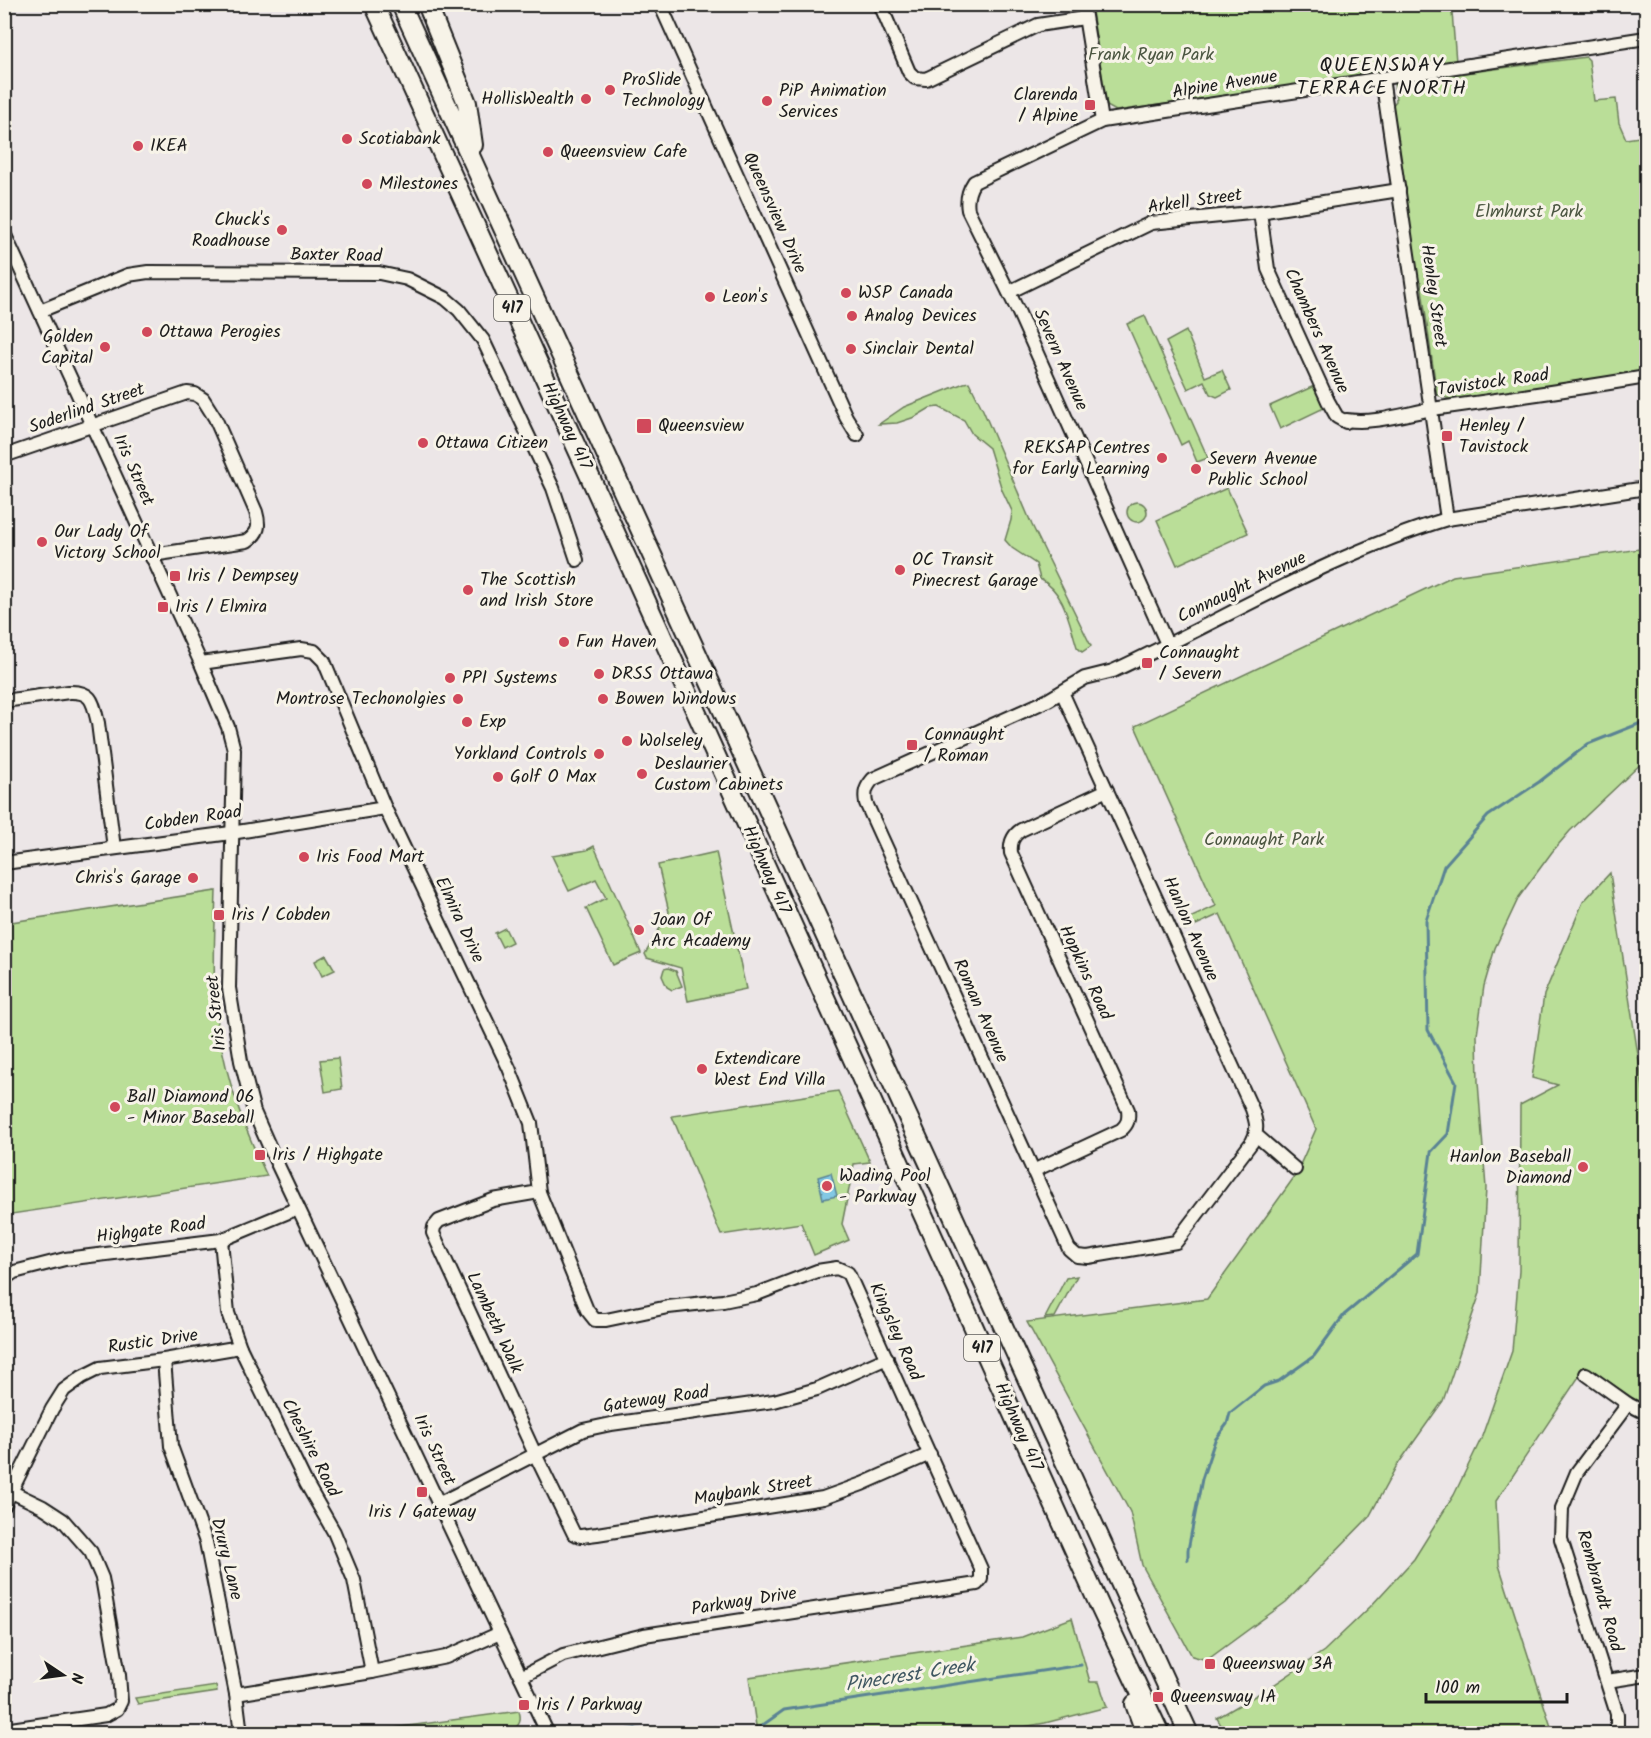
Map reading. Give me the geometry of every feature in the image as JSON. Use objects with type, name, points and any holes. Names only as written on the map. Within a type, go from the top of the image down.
[{"type":"highway","points":[[362,4],[416,110],[433,137]]},
{"type":"highway","name":"Highway 417","points":[[374,4],[596,490],[1101,1609],[1135,1690]]},
{"type":"highway","name":"417","points":[[402,4],[1189,1734]]},
{"type":"highway","points":[[427,4],[467,103],[475,164]]},
{"type":"highway","points":[[1135,1690],[1146,1734]]},
{"type":"highway","points":[[1135,1690],[1160,1734]]},
{"type":"street","name":"Queensview Drive","points":[[660,4],[846,417],[857,435]]},
{"type":"street","points":[[880,4],[909,72],[915,78],[926,79],[1038,25],[1084,18]]},
{"type":"street","points":[[1083,4],[1102,121]]},
{"type":"street","name":"Alpine Avenue","points":[[969,191],[974,182],[1102,121],[1647,38]]},
{"type":"street","name":"Henley Street","points":[[1382,78],[1447,519]]},
{"type":"street","name":"Arkell Street","points":[[1009,292],[1151,223],[1260,212],[1398,190]]},
{"type":"street","name":"Severn Avenue","points":[[969,191],[968,210],[1009,292],[1167,644]]},
{"type":"street","name":"Chambers Avenue","points":[[1260,212],[1268,269],[1328,401],[1337,417],[1346,422]]},
{"type":"street","name":"Iris Street","points":[[4,233],[94,427],[228,727],[234,750],[235,773],[231,833],[229,988],[240,1060],[254,1112],[548,1734]]},
{"type":"street","name":"Baxter Road","points":[[40,311],[119,279],[148,272],[379,273],[407,279],[424,286],[445,298],[459,310],[483,340],[553,488],[577,560]]},
{"type":"street","name":"Tavistock Road","points":[[1346,422],[1346,420],[1363,422],[1647,377]]},
{"type":"street","name":"Soderlind Street","points":[[4,456],[94,427],[181,395],[195,394],[203,399],[250,498],[259,524],[256,534],[248,541],[159,554],[153,558]]},
{"type":"street","name":"Connaught Avenue","points":[[873,779],[1041,703],[1085,678],[1113,671],[1308,576],[1401,535],[1447,519],[1647,488]]},
{"type":"street","name":"Elmira Drive","points":[[201,663],[301,649],[314,651],[324,661],[386,807],[509,1068],[531,1123],[539,1192],[587,1310],[592,1317]]},
{"type":"street","points":[[4,701],[69,692],[79,692],[88,696],[94,705],[98,723],[114,848]]},
{"type":"street","name":"Hanlon Avenue","points":[[1062,692],[1252,1109],[1256,1120],[1256,1135]]},
{"type":"street","name":"Roman Avenue","points":[[873,779],[864,794],[866,803],[1069,1249],[1077,1256],[1088,1257],[1176,1242],[1256,1135]]},
{"type":"street","name":"Hopkins Road","points":[[1033,1171],[1121,1130],[1129,1116],[1011,853],[1010,846],[1015,834],[1021,830],[1107,790]]},
{"type":"street","name":"Cobden Road","points":[[4,863],[231,833],[386,807]]},
{"type":"street","points":[[1256,1135],[1294,1170]]},
{"type":"street","name":"Lambeth Walk","points":[[539,1192],[493,1200],[439,1221],[433,1233],[574,1534]]},
{"type":"street","name":"Highgate Road","points":[[4,1279],[14,1272],[65,1259],[221,1240],[298,1208]]},
{"type":"street","name":"Cheshire Road","points":[[221,1240],[228,1313],[240,1347],[306,1483],[334,1532],[354,1580],[372,1672]]},
{"type":"street","name":"Kingsley Road","points":[[592,1317],[595,1320],[606,1320],[668,1307],[723,1301],[757,1294],[817,1271],[837,1268],[848,1273],[981,1569],[981,1579],[978,1582]]},
{"type":"street","name":"Rustic Drive","points":[[4,1506],[52,1409],[64,1390],[82,1377],[100,1368],[240,1347]]},
{"type":"street","name":"Gateway Road","points":[[440,1503],[583,1430],[774,1401],[817,1389],[887,1358]]},
{"type":"street","name":"Drury Lane","points":[[164,1360],[171,1446],[206,1542],[236,1694],[241,1734]]},
{"type":"street","points":[[1586,1374],[1628,1404],[1647,1413]]},
{"type":"street","name":"Rembrandt Road","points":[[1617,1734],[1617,1714],[1561,1539],[1562,1508],[1577,1472],[1628,1404]]},
{"type":"street","name":"Maybank Street","points":[[574,1534],[581,1536],[606,1533],[823,1498],[862,1484],[930,1454]]},
{"type":"street","points":[[4,1730],[106,1715],[117,1709],[121,1701],[119,1675],[102,1578],[91,1552],[63,1520],[12,1492]]},
{"type":"street","name":"Parkway Drive","points":[[521,1677],[562,1655],[644,1635],[949,1589],[978,1582]]},
{"type":"street","points":[[236,1694],[372,1672],[446,1657],[500,1633]]},
{"type":"street","points":[[1607,1681],[1647,1675]]},
{"type":"green space","name":"Elmhurst Park","points":[[1091,5],[1470,5],[1470,8],[1452,12],[1457,74],[1586,57],[1589,60],[1594,101],[1616,99],[1619,123],[1626,139],[1646,136],[1646,371],[1535,389],[1450,399],[1437,395],[1421,282],[1417,280],[1392,106],[1396,101],[1392,65],[1381,67],[1381,72],[1377,74],[1116,111],[1107,106]]},
{"type":"green space","points":[[1145,316],[1208,458],[1197,462],[1188,441],[1181,445],[1127,324]]},
{"type":"green space","points":[[1186,331],[1205,377],[1222,370],[1231,390],[1217,397],[1210,394],[1204,381],[1188,389],[1166,342]]},
{"type":"green space","points":[[969,382],[1032,525],[1091,646],[1082,652],[1077,647],[1061,600],[1040,579],[1036,564],[1012,548],[1005,540],[1012,511],[1002,490],[989,448],[972,434],[964,420],[939,407],[930,408],[915,417],[897,423],[879,424],[904,407]]},
{"type":"green space","points":[[1314,386],[1324,408],[1280,429],[1270,406]]},
{"type":"green space","points":[[1227,488],[1248,533],[1177,565],[1157,520]]},
{"type":"green space","points":[[1137,502],[1144,505],[1147,512],[1144,519],[1137,522],[1130,519],[1127,512],[1130,505]]},
{"type":"green space","name":"Connaught Park","points":[[1646,548],[1646,759],[1570,831],[1519,897],[1495,948],[1484,986],[1477,1035],[1486,1188],[1480,1293],[1443,1401],[1396,1467],[1369,1517],[1286,1602],[1207,1660],[1192,1656],[1142,1565],[1130,1512],[1027,1322],[1207,1299],[1295,1176],[1316,1129],[1220,914],[1185,930],[1181,922],[1216,906],[1135,726],[1453,576]]},
{"type":"green space","points":[[594,846],[641,953],[613,965],[586,908],[606,898],[596,879],[569,891],[552,856],[587,850]]},
{"type":"green space","points":[[716,852],[746,989],[688,1001],[681,968],[647,958],[645,954],[669,912],[658,865]]},
{"type":"green space","points":[[1610,873],[1646,1107],[1646,1407],[1586,1366],[1496,1501],[1499,1565],[1553,1733],[1226,1734],[1217,1718],[1272,1686],[1324,1651],[1370,1607],[1414,1559],[1454,1495],[1481,1439],[1512,1351],[1519,1271],[1520,1105],[1558,1085],[1532,1078],[1544,995],[1583,902]]},
{"type":"green space","points":[[216,891],[214,983],[221,1043],[239,1110],[267,1176],[5,1215],[5,923]]},
{"type":"green space","points":[[505,928],[512,942],[502,947],[495,933]]},
{"type":"green space","points":[[326,955],[335,970],[322,976],[315,961]]},
{"type":"green space","points":[[664,969],[676,971],[682,986],[672,990],[667,987],[662,976]]},
{"type":"green space","points":[[338,1058],[342,1089],[325,1092],[320,1060]]},
{"type":"green space","points":[[838,1091],[870,1162],[854,1164],[842,1224],[849,1240],[814,1255],[801,1223],[721,1235],[672,1116]]},
{"type":"green space","points":[[1077,1276],[1055,1317],[1045,1318],[1066,1278]]},
{"type":"green space","points":[[1072,1618],[1090,1682],[1099,1682],[1107,1707],[1045,1723],[991,1733],[757,1733],[749,1677],[1022,1637]]},
{"type":"green space","points":[[216,1686],[217,1692],[138,1704],[135,1698]]},
{"type":"green space","points":[[519,1711],[518,1725],[506,1733],[356,1733]]},
{"type":"water","name":"Wading Pool - Parkway","points":[[831,1173],[837,1196],[823,1199],[818,1177]]},
{"type":"waterway","name":"Pinecrest Creek","points":[[1188,1560],[1202,1479],[1215,1440],[1227,1424],[1230,1413],[1264,1386],[1279,1381],[1314,1356],[1344,1315],[1417,1254],[1431,1152],[1448,1134],[1456,1082],[1428,1030],[1426,920],[1444,866],[1488,816],[1539,782],[1588,744],[1646,721]]},
{"type":"waterway","name":"Pinecrest Creek","points":[[750,1734],[784,1710],[1081,1665]]},
{"type":"waterway","name":"Pinecrest Creek","points":[[696,1734],[714,1727],[733,1734]]},
{"type":"waterway","name":"Pinecrest Creek","points":[[618,1732],[635,1729],[655,1734]]},
{"type":"place","name":"ProSlide Technology","points":[[610,90]]},
{"type":"place","name":"HollisWealth","points":[[586,99]]},
{"type":"place","name":"PiP Animation Services","points":[[767,101]]},
{"type":"place","name":"Clarenda / Alpine","points":[[1090,105]]},
{"type":"place","name":"Scotiabank","points":[[347,139]]},
{"type":"place","name":"IKEA","points":[[138,146]]},
{"type":"place","name":"Queensview Cafe","points":[[548,152]]},
{"type":"place","name":"Milestones","points":[[367,184]]},
{"type":"place","name":"Chuck's Roadhouse","points":[[282,230]]},
{"type":"place","name":"WSP Canada","points":[[846,293]]},
{"type":"place","name":"Leon's","points":[[710,297]]},
{"type":"place","name":"Analog Devices","points":[[852,316]]},
{"type":"place","name":"Ottawa Perogies","points":[[147,332]]},
{"type":"place","name":"Golden Capital","points":[[105,347]]},
{"type":"place","name":"Sinclair Dental","points":[[851,349]]},
{"type":"place","name":"Queensview","points":[[644,426]]},
{"type":"place","name":"Henley / Tavistock","points":[[1447,436]]},
{"type":"place","name":"Ottawa Citizen","points":[[423,443]]},
{"type":"place","name":"REKSAP Centres for Early Learning","points":[[1162,458]]},
{"type":"place","name":"Severn Avenue Public School","points":[[1196,469]]},
{"type":"place","name":"Our Lady Of Victory School","points":[[42,542]]},
{"type":"place","name":"OC Transit Pinecrest Garage","points":[[900,570]]},
{"type":"place","name":"Iris / Dempsey","points":[[175,576]]},
{"type":"place","name":"The Scottish and Irish Store","points":[[468,590]]},
{"type":"place","name":"Iris / Elmira","points":[[163,607]]},
{"type":"place","name":"Fun Haven","points":[[564,642]]},
{"type":"place","name":"Connaught / Severn","points":[[1147,663]]},
{"type":"place","name":"DRSS Ottawa","points":[[599,674]]},
{"type":"place","name":"PPI Systems","points":[[450,678]]},
{"type":"place","name":"Montrose Techonolgies","points":[[458,699]]},
{"type":"place","name":"Bowen Windows","points":[[603,699]]},
{"type":"place","name":"Exp","points":[[467,722]]},
{"type":"place","name":"Wolseley","points":[[627,741]]},
{"type":"place","name":"Connaught / Roman","points":[[912,745]]},
{"type":"place","name":"Yorkland Controls","points":[[599,754]]},
{"type":"place","name":"Deslaurier Custom Cabinets","points":[[642,774]]},
{"type":"place","name":"Golf O Max","points":[[498,777]]},
{"type":"place","name":"Iris Food Mart","points":[[304,857]]},
{"type":"place","name":"Chris's Garage","points":[[193,878]]},
{"type":"place","name":"Iris / Cobden","points":[[219,915]]},
{"type":"place","name":"Joan Of Arc Academy","points":[[639,930]]},
{"type":"place","name":"Extendicare West End Villa","points":[[702,1069]]},
{"type":"place","name":"Ball Diamond 06 - Minor Baseball","points":[[115,1107]]},
{"type":"place","name":"Iris / Highgate","points":[[260,1155]]},
{"type":"place","name":"Hanlon Baseball Diamond","points":[[1583,1167]]},
{"type":"place","name":"Wading Pool - Parkway","points":[[827,1186]]},
{"type":"place","name":"Iris / Gateway","points":[[422,1492]]},
{"type":"place","name":"Queensway 3A","points":[[1210,1664]]},
{"type":"place","name":"Queensway 1A","points":[[1158,1697]]},
{"type":"place","name":"Iris / Parkway","points":[[524,1705]]},
{"type":"district","name":"QUEENSWAY TERRACE NORTH","points":[[1382,78]]},
{"type":"park label","name":"Frank Ryan Park","points":[[1151,55]]}]
